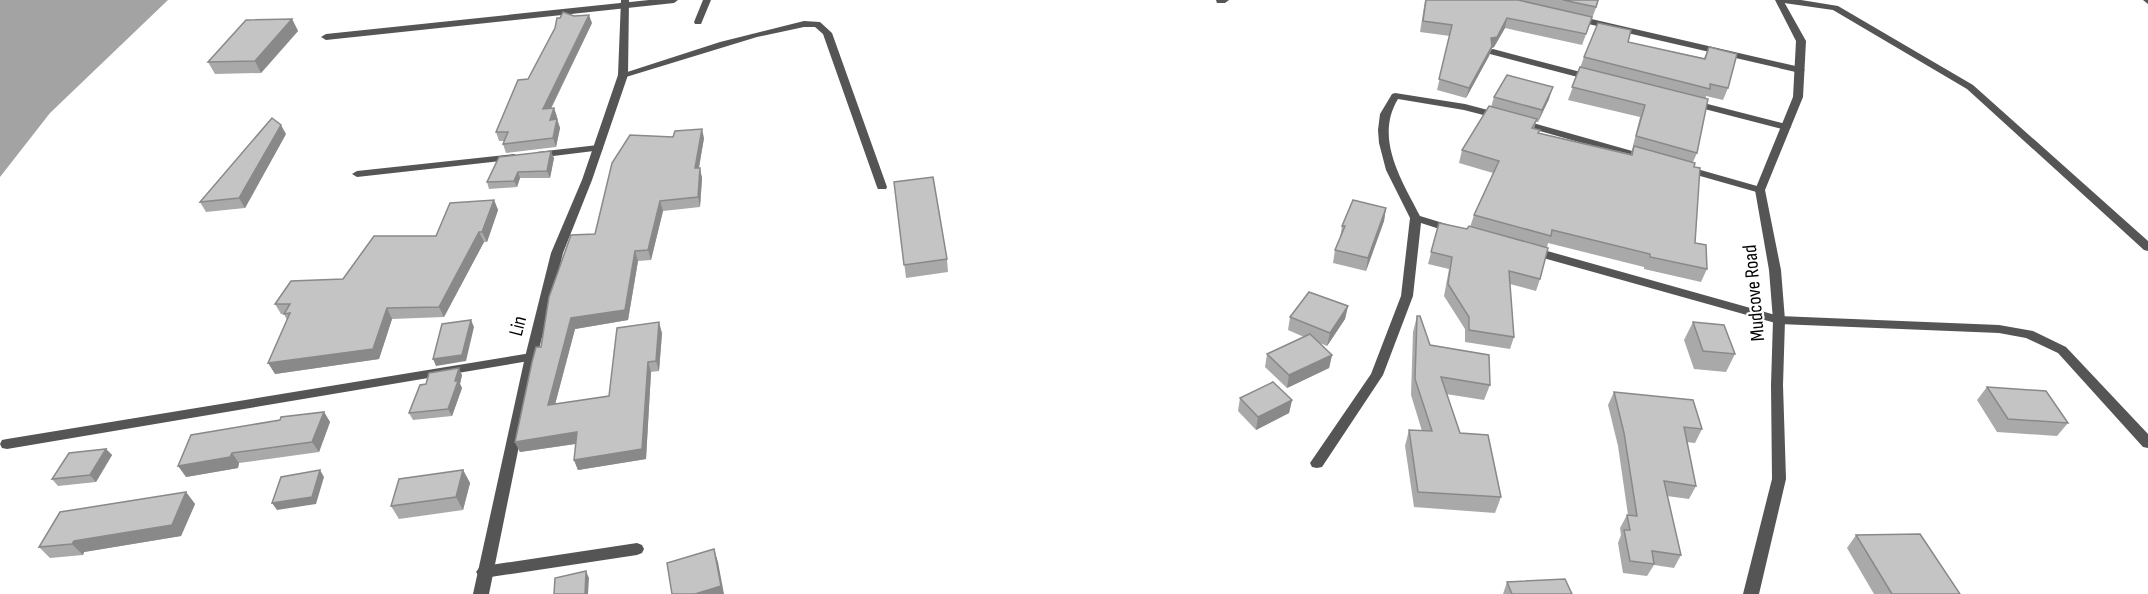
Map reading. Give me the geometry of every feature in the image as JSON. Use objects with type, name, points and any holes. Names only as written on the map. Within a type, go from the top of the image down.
[{"type":"street","points":[[326,37],[626,2],[675,0]]},
{"type":"street","points":[[698,22],[707,0]]},
{"type":"street","points":[[1669,164],[1760,190],[1798,98],[1801,41],[1779,0]]},
{"type":"street","points":[[1784,0],[1836,8],[1970,87],[2148,247]]},
{"type":"street","name":"Lin","points":[[481,594],[531,357],[557,253],[598,148],[623,75],[626,2]]},
{"type":"street","points":[[1562,16],[1800,70]]},
{"type":"street","points":[[623,75],[772,30],[802,23],[817,24],[827,33],[882,187]]},
{"type":"street","points":[[1493,52],[1605,81]]},
{"type":"street","points":[[1317,463],[1377,375],[1407,296],[1416,218],[1396,178],[1384,146],[1384,116],[1395,96],[1465,107],[1658,161]]},
{"type":"street","points":[[1684,101],[1786,127]]},
{"type":"street","points":[[357,174],[598,148]]},
{"type":"street","name":"Mudcove Road","points":[[1752,594],[1779,479],[1777,385],[1779,320],[1775,270],[1760,190]]},
{"type":"street","points":[[1416,218],[1460,231]]},
{"type":"street","points":[[1516,246],[1779,320],[1999,329],[2029,334],[2062,350],[2148,443]]},
{"type":"street","points":[[7,444],[531,357]]},
{"type":"street","points":[[484,572],[637,549]]},
{"type":"shaded area","points":[[0,0],[168,0],[50,113],[0,177]]},
{"type":"building","points":[[1426,0],[1518,0],[1592,17],[1586,34],[1507,18],[1497,37],[1491,38],[1492,46],[1469,88],[1439,79],[1452,25],[1423,21]]},
{"type":"building","points":[[1563,0],[1598,0],[1596,7]]},
{"type":"building","points":[[563,12],[574,16],[589,15],[543,109],[554,108],[550,120],[557,119],[553,138],[503,144],[508,132],[496,132],[518,80],[528,79],[555,28],[557,18],[560,18]]},
{"type":"building","points":[[292,19],[255,61],[208,62],[246,20]]},
{"type":"building","points":[[1598,23],[1631,30],[1628,42],[1705,59],[1709,47],[1737,54],[1728,88],[1710,84],[1710,89],[1584,57]]},
{"type":"building","points":[[1580,67],[1708,99],[1697,153],[1636,136],[1645,105],[1572,87]]},
{"type":"building","points":[[1507,75],[1553,87],[1542,110],[1494,97]]},
{"type":"building","points":[[1489,106],[1537,119],[1532,128],[1540,130],[1538,133],[1632,155],[1634,146],[1695,163],[1694,167],[1700,168],[1695,243],[1706,245],[1707,269],[1650,257],[1650,254],[1552,230],[1551,236],[1474,215],[1499,161],[1462,150]]},
{"type":"building","points":[[272,118],[281,125],[239,198],[200,202]]},
{"type":"building","points":[[702,129],[695,168],[700,168],[698,197],[660,201],[648,250],[635,251],[625,310],[571,318],[548,405],[609,396],[617,328],[659,322],[656,361],[648,362],[642,449],[574,460],[577,432],[515,442],[536,347],[541,347],[549,297],[571,235],[595,234],[612,163],[630,135],[673,137],[675,131]]},
{"type":"building","points":[[551,151],[547,171],[518,172],[514,181],[487,182],[499,157]]},
{"type":"building","points":[[933,177],[947,259],[904,265],[894,182]]},
{"type":"building","points":[[494,200],[482,232],[479,232],[439,307],[387,308],[373,349],[268,363],[290,313],[284,314],[290,304],[275,304],[291,281],[343,279],[374,236],[436,236],[450,203]]},
{"type":"building","points":[[1353,200],[1386,208],[1368,258],[1335,250]]},
{"type":"building","points":[[1439,223],[1467,229],[1469,226],[1548,248],[1540,279],[1509,271],[1514,337],[1469,330],[1469,317],[1448,284],[1452,257],[1431,252]]},
{"type":"building","points":[[1309,292],[1348,306],[1330,333],[1290,317]]},
{"type":"building","points":[[1417,316],[1420,316],[1430,345],[1489,355],[1490,385],[1441,377],[1460,433],[1488,435],[1501,497],[1418,492],[1409,430],[1432,431],[1415,379]]},
{"type":"building","points":[[471,320],[462,355],[433,359],[442,324]]},
{"type":"building","points":[[1693,322],[1724,325],[1735,354],[1703,351]]},
{"type":"building","points":[[1310,334],[1332,355],[1289,375],[1267,354]]},
{"type":"building","points":[[459,368],[455,381],[458,381],[448,409],[409,413],[420,385],[426,384],[429,373]]},
{"type":"building","points":[[1273,382],[1292,400],[1258,417],[1240,398]]},
{"type":"building","points":[[1987,387],[2046,391],[2068,423],[2008,419]]},
{"type":"building","points":[[1614,392],[1693,400],[1702,429],[1684,427],[1696,486],[1664,481],[1681,555],[1652,551],[1654,564],[1630,561],[1624,530],[1630,530],[1627,515],[1637,516],[1624,433]]},
{"type":"building","points":[[324,412],[312,442],[232,453],[230,457],[178,466],[191,435],[280,420],[281,417]]},
{"type":"building","points":[[106,449],[90,475],[52,479],[69,453]]},
{"type":"building","points":[[320,470],[312,497],[272,503],[281,477]]},
{"type":"building","points":[[463,470],[456,497],[391,506],[399,479]]},
{"type":"building","points":[[186,492],[172,525],[74,541],[72,544],[39,547],[60,512]]},
{"type":"building","points":[[1920,534],[1960,594],[1892,594],[1856,535]]},
{"type":"building","points":[[714,549],[721,586],[695,594],[672,594],[667,563]]},
{"type":"building","points":[[586,571],[585,594],[554,594],[555,578]]},
{"type":"building","points":[[1565,579],[1572,594],[1512,594],[1507,582]]}]
